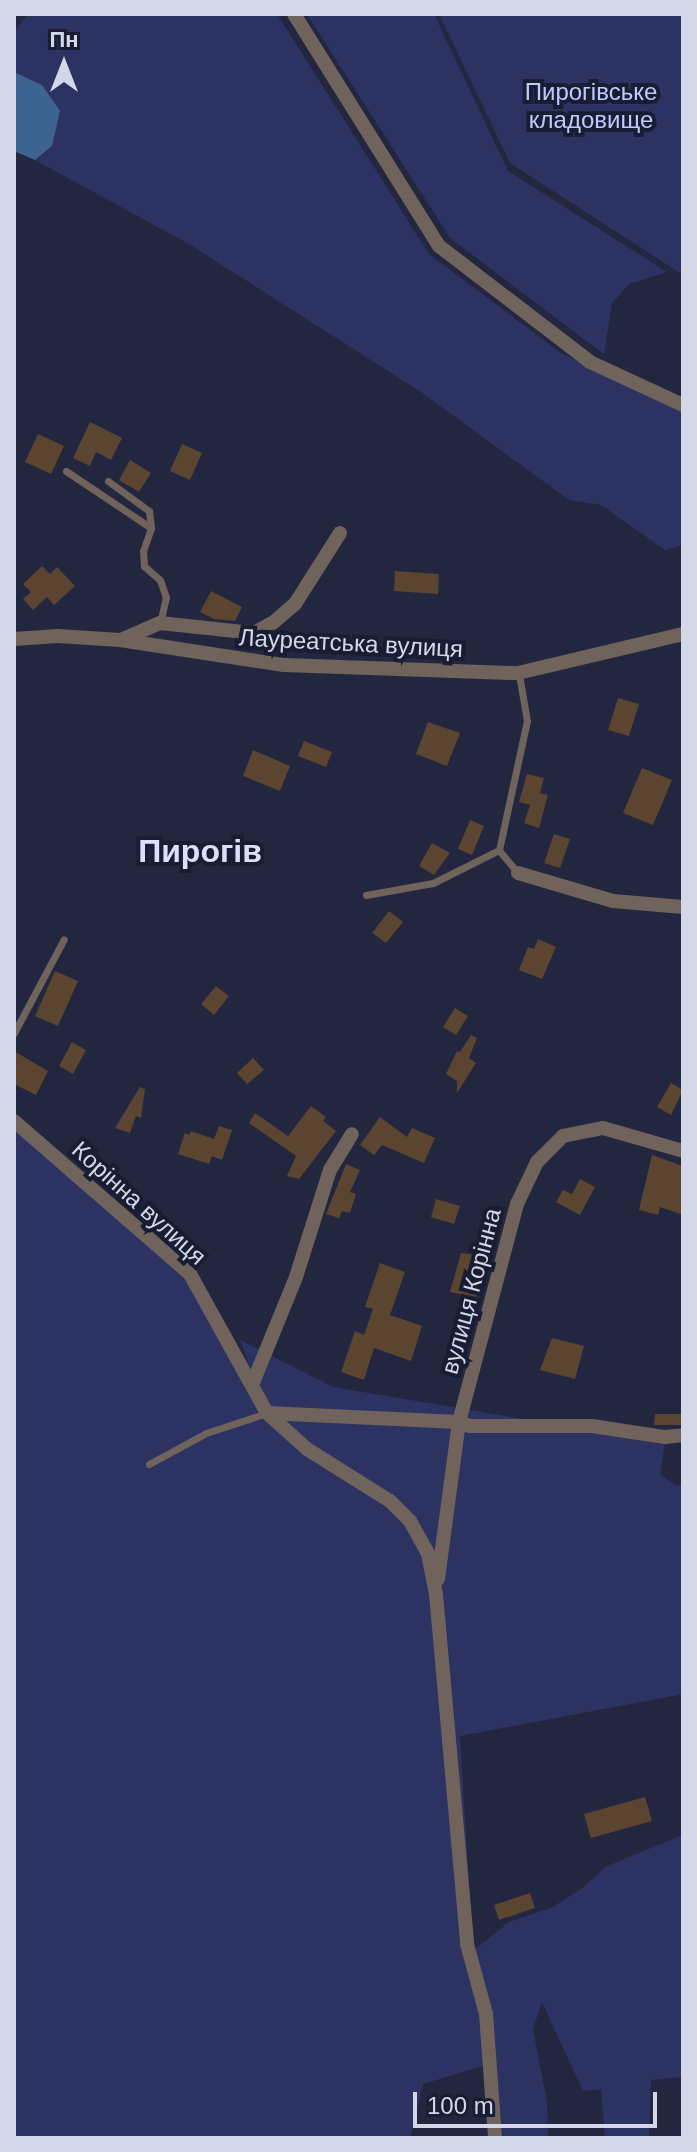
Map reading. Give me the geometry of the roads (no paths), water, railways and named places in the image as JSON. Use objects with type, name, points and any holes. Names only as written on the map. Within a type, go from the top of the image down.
[{"type":"street","points":[[294,14],[439,246],[590,362],[683,405]]},
{"type":"street","points":[[120,640],[160,623],[254,633],[274,622],[295,604],[340,533]]},
{"type":"street","name":"Лауреатська вулиця","points":[[14,639],[58,636],[120,640],[284,665],[518,673],[683,634]]},
{"type":"street","points":[[518,873],[613,901],[683,907]]},
{"type":"street","name":"Корінна вулиця","points":[[14,1121],[190,1274],[267,1413],[307,1449],[390,1501],[410,1521],[428,1554],[436,1594]]},
{"type":"street","name":"вулиця Корінна","points":[[436,1594],[459,1422],[517,1204],[537,1162],[563,1136],[603,1128],[683,1151]]},
{"type":"street","points":[[252,1385],[296,1277],[330,1170],[352,1134]]},
{"type":"street","points":[[267,1413],[459,1422],[470,1426],[592,1426],[665,1437],[683,1435]]},
{"type":"street","points":[[436,1594],[467,1944],[486,2014],[495,2138]]},
{"type":"lane","points":[[66,471],[151,528]]},
{"type":"lane","points":[[108,481],[149,511],[151,528],[143,551],[144,566],[160,580],[166,597],[160,623]]},
{"type":"lane","points":[[499,850],[527,721],[518,673]]},
{"type":"lane","points":[[499,850],[518,873]]},
{"type":"lane","points":[[366,895],[433,883],[499,850]]},
{"type":"lane","points":[[14,1033],[64,939]]},
{"type":"lane","points":[[149,1464],[206,1433],[267,1413]]},
{"type":"district","name":"Пирогів","points":[[200,851]]},
{"type":"park label","name":"Пирогівське кладовище","points":[[591,106]]}]
